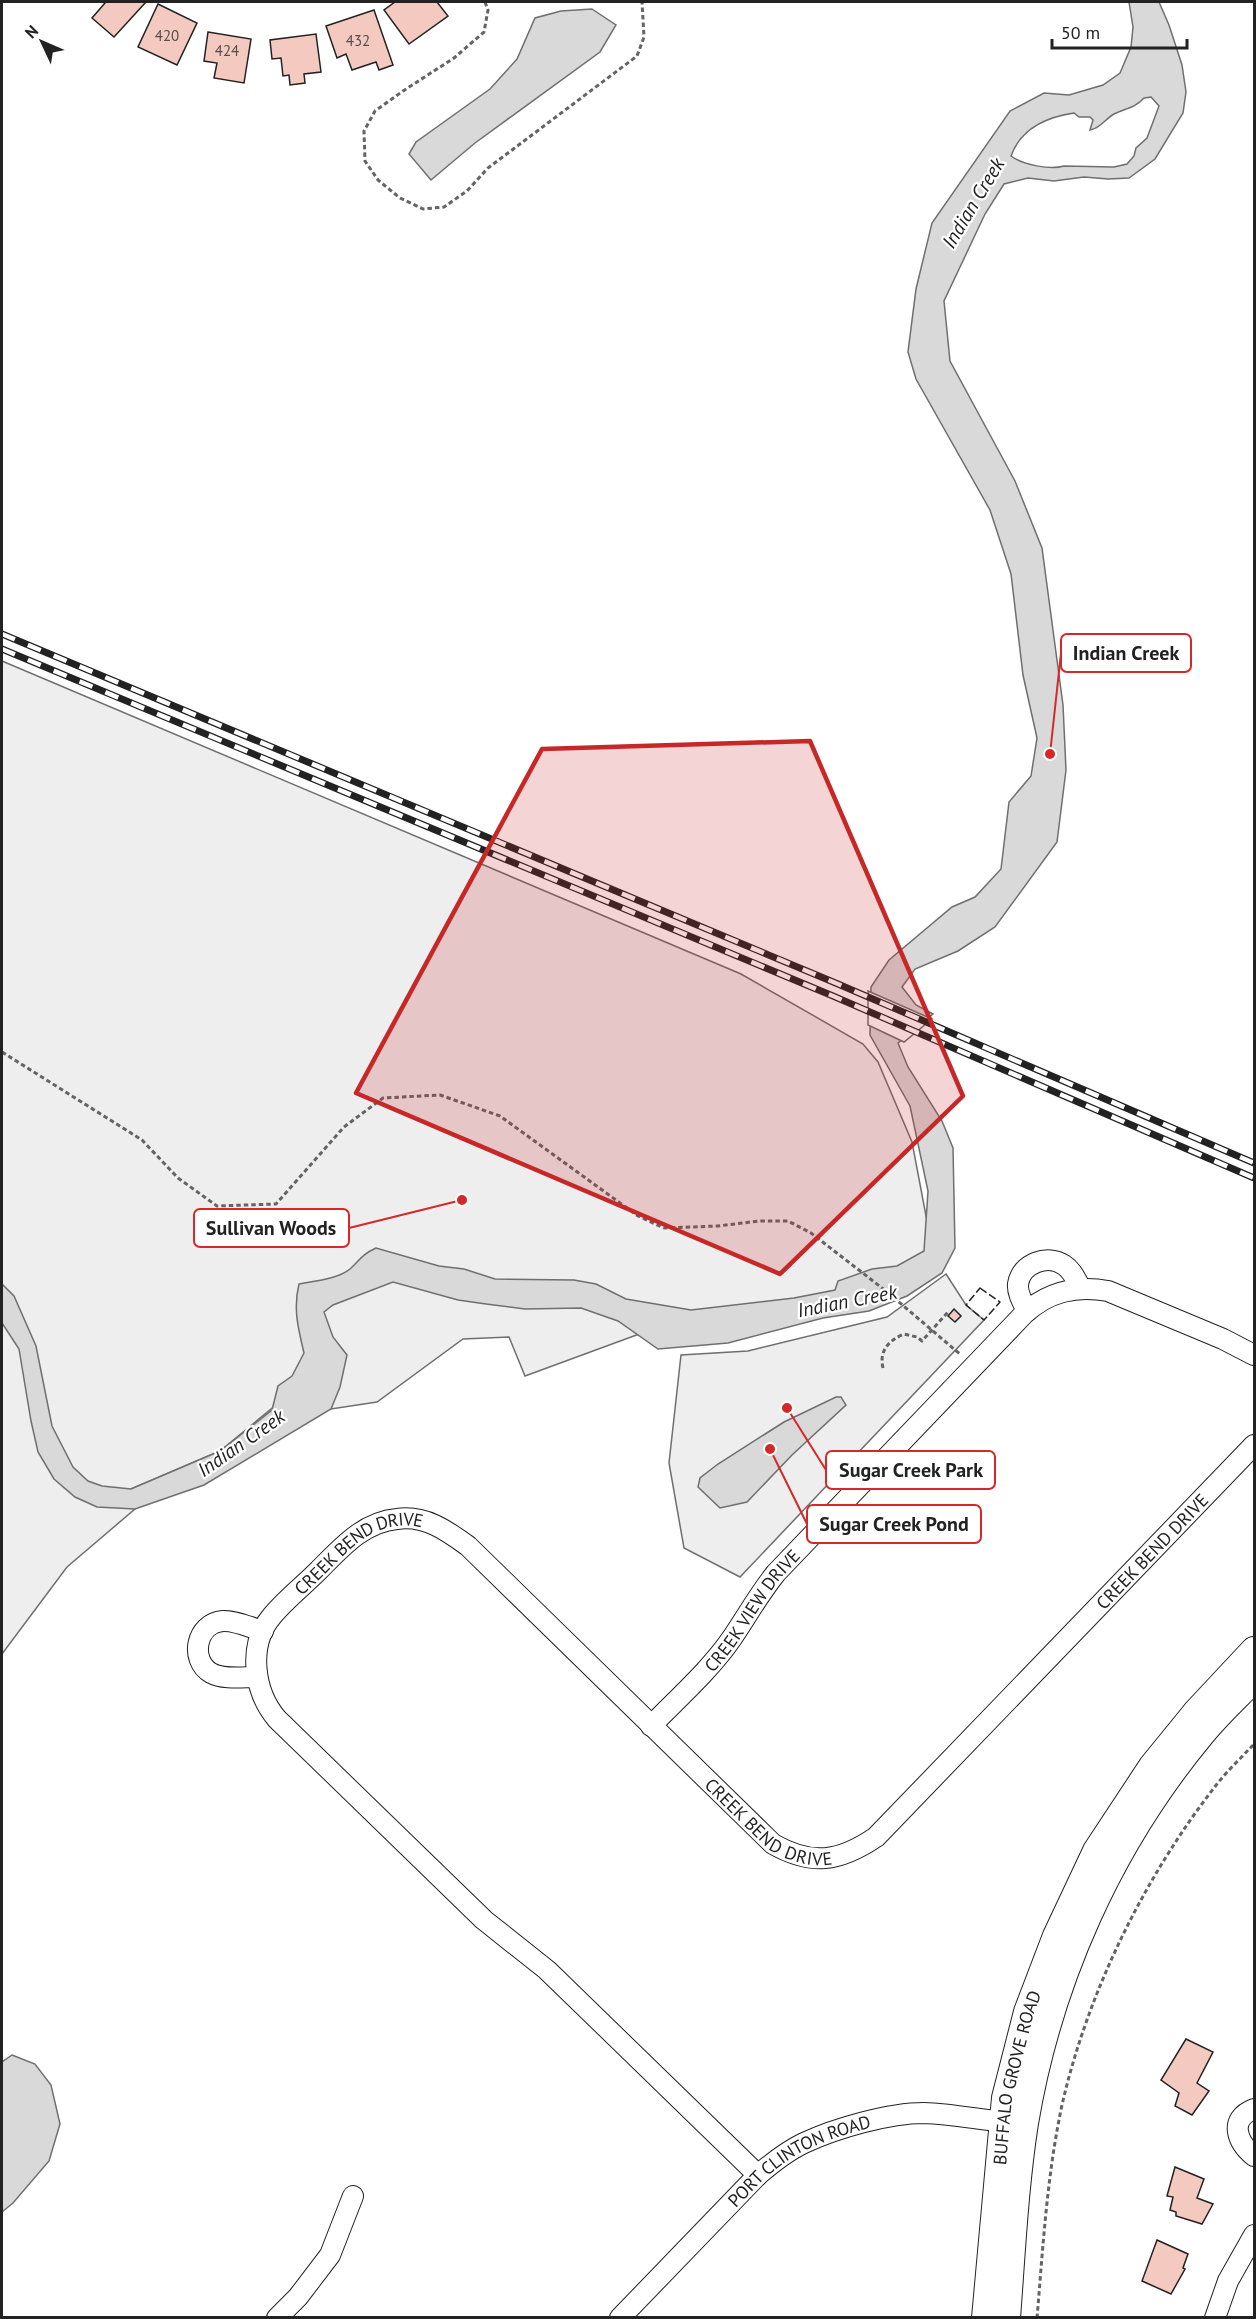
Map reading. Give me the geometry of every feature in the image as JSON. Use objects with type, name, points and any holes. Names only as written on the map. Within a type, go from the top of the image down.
[{"type":"main road","points":[[1106,1856],[1152,1766],[1196,1712],[1254,1650]]},
{"type":"main road","points":[[1106,1856],[1150,1803],[1202,1734],[1254,1679]]},
{"type":"main road","name":"BUFFALO GROVE ROAD","points":[[1007,2318],[1015,2210],[1015,2123],[1008,2084],[1027,2012],[1056,1936],[1106,1856]]},
{"type":"main road","name":"BUFFALO GROVE ROAD","points":[[985,2318],[1015,2123]]},
{"type":"street","points":[[1027,1311],[1020,1295],[1018,1282],[1025,1270],[1037,1262],[1051,1260],[1060,1263],[1069,1269],[1081,1288]]},
{"type":"street","name":"CREEK VIEW DRIVE","points":[[651,1726],[732,1639],[761,1592],[776,1573],[1027,1311],[1041,1300],[1055,1293],[1081,1288],[1093,1288],[1119,1294],[1223,1339],[1254,1355]]},
{"type":"street","name":"CREEK BEND DRIVE","points":[[758,2175],[547,1970],[484,1920],[277,1719],[263,1697],[257,1677],[257,1653],[263,1631],[273,1615],[355,1535],[380,1521],[399,1518],[420,1520],[440,1526],[468,1546],[773,1844],[802,1857],[823,1859],[853,1852],[876,1837],[1254,1445]]},
{"type":"street","points":[[257,1677],[225,1677],[209,1672],[199,1658],[197,1648],[204,1630],[222,1620],[263,1631]]},
{"type":"street","points":[[1254,2109],[1242,2117],[1238,2131],[1244,2148],[1254,2156]]},
{"type":"street","name":"PORT CLINTON ROAD","points":[[620,2318],[758,2175],[803,2143],[864,2122],[922,2113],[962,2115],[1015,2123]]},
{"type":"street","points":[[277,2318],[298,2298],[330,2254],[353,2196]]},
{"type":"street","points":[[1215,2318],[1228,2281],[1254,2235]]},
{"type":"path","points":[[485,2],[488,10],[484,32],[454,58],[375,111],[364,131],[365,161],[378,180],[400,198],[423,209],[444,207],[467,191],[488,168],[637,56],[644,37],[642,2]]},
{"type":"path","points":[[2,1052],[142,1140],[178,1178],[217,1206],[276,1204],[344,1127],[382,1098],[440,1095],[500,1116],[638,1216],[664,1228],[788,1221],[811,1233],[916,1315],[955,1350]]},
{"type":"path","points":[[883,1368],[883,1353],[893,1339],[903,1334],[922,1341],[948,1312]]},
{"type":"path","points":[[1037,2318],[1046,2213],[1062,2105],[1098,1989],[1146,1892],[1187,1826],[1218,1782],[1254,1744]]},
{"type":"highlighted area","points":[[810,741],[963,1096],[780,1274],[356,1093],[542,749]]},
{"type":"shaded area","points":[[2,661],[741,974],[863,1044],[878,1062],[912,1142],[934,1258],[911,1283],[680,1319],[525,1376],[509,1337],[463,1339],[377,1402],[331,1409],[304,1382],[220,1451],[131,1489],[135,1509],[67,1567],[2,1654]]},
{"type":"shaded area","points":[[946,1274],[966,1305],[984,1320],[740,1577],[684,1548],[669,1463],[681,1355],[748,1351],[887,1317]]},
{"type":"water","name":"Indian Creek","points":[[1129,2],[1159,2],[1182,65],[1186,92],[1183,113],[1155,159],[1129,178],[1084,177],[1054,181],[1028,178],[1004,184],[985,214],[944,301],[950,361],[1015,481],[1042,548],[1063,705],[1066,770],[1057,842],[995,927],[958,951],[915,969],[902,987],[916,1005],[933,1014],[898,1043],[908,1067],[942,1121],[953,1148],[955,1248],[942,1273],[907,1296],[869,1311],[823,1318],[728,1343],[658,1349],[618,1321],[581,1308],[525,1309],[486,1304],[458,1300],[393,1282],[333,1305],[324,1312],[333,1337],[347,1355],[340,1387],[331,1409],[204,1485],[135,1509],[97,1507],[75,1497],[54,1479],[38,1452],[19,1349],[2,1323],[2,1284],[14,1296],[36,1346],[52,1426],[73,1467],[88,1481],[102,1486],[131,1489],[220,1451],[272,1410],[278,1386],[292,1376],[304,1353],[296,1310],[299,1284],[339,1275],[376,1248],[439,1266],[464,1269],[495,1279],[574,1280],[596,1284],[626,1299],[691,1310],[794,1298],[835,1290],[838,1281],[872,1269],[897,1266],[924,1251],[928,1191],[910,1106],[870,1035],[871,987],[889,960],[952,907],[975,897],[1001,869],[1009,802],[1031,776],[1037,738],[1023,675],[1011,574],[990,510],[916,379],[908,352],[916,289],[932,223],[1010,111],[1044,93],[1069,95],[1103,85],[1120,73],[1131,47],[1133,27]],"holes":[[[1151,97],[1159,106],[1147,138],[1136,148],[1134,156],[1127,164],[1114,167],[1044,167],[1022,162],[1011,156],[1015,146],[1028,131],[1054,117],[1074,113],[1079,117],[1090,117],[1093,120],[1090,130],[1097,128],[1114,114],[1130,108],[1144,98]]]},
{"type":"water","points":[[592,9],[616,25],[600,52],[475,143],[431,180],[409,154],[416,142],[490,89],[517,59],[535,18],[561,11]]},
{"type":"water","points":[[836,1397],[841,1397],[846,1405],[792,1455],[747,1502],[720,1508],[698,1487],[700,1478],[718,1464],[784,1422]]},
{"type":"water","points":[[12,2055],[35,2064],[51,2085],[60,2124],[49,2161],[13,2203],[2,2212],[2,2062]]},
{"type":"pier","points":[[868,991],[932,1019],[904,1042],[868,1025]]},
{"type":"building","points":[[103,2],[146,2],[114,37],[92,18],[105,3]]},
{"type":"building","points":[[395,2],[437,2],[448,16],[409,44],[384,10]]},
{"type":"building","points":[[158,4],[197,23],[177,65],[138,47]]},
{"type":"building","points":[[374,10],[393,65],[379,70],[376,62],[352,70],[346,54],[337,58],[326,26]]},
{"type":"building","points":[[208,32],[251,39],[244,83],[214,78],[217,63],[204,61]]},
{"type":"building","points":[[316,34],[321,72],[304,74],[305,83],[290,85],[289,75],[283,76],[281,58],[272,59],[270,40]]},
{"type":"building","points":[[954,1309],[961,1316],[955,1322],[948,1316]]},
{"type":"building","points":[[1186,2039],[1213,2052],[1197,2083],[1209,2091],[1192,2115],[1175,2106],[1179,2093],[1161,2080]]},
{"type":"building","points":[[1175,2167],[1204,2179],[1197,2198],[1213,2204],[1202,2224],[1176,2216],[1176,2212],[1170,2210],[1173,2197],[1167,2196]]},
{"type":"building","points":[[1157,2240],[1188,2254],[1183,2268],[1185,2269],[1171,2294],[1142,2281]]},
{"type":"railway","points":[[2,634],[838,984],[1254,1163]]},
{"type":"railway","points":[[2,649],[833,996],[1254,1178]]},
{"type":"fence","points":[[980,1288],[1000,1302],[984,1320],[966,1305],[980,1288]]},
{"type":"place","name":"Indian Creek","points":[[1050,754]]},
{"type":"place","name":"Sullivan Woods","points":[[462,1200]]},
{"type":"place","name":"Sugar Creek Park","points":[[787,1408]]},
{"type":"place","name":"Sugar Creek Pond","points":[[770,1449]]}]
